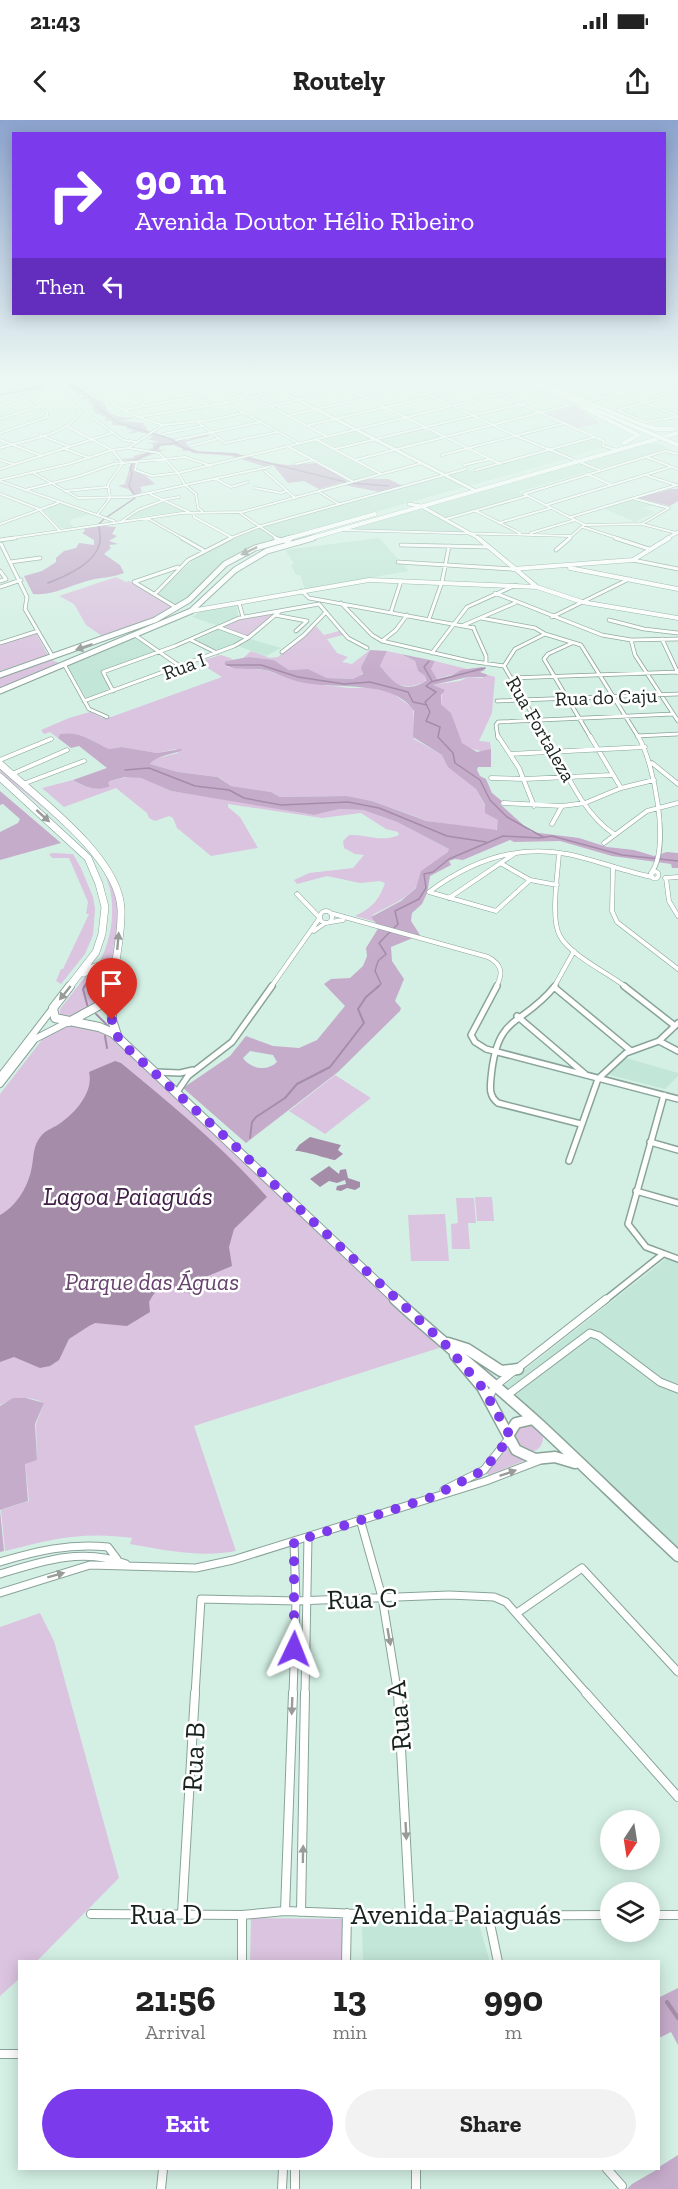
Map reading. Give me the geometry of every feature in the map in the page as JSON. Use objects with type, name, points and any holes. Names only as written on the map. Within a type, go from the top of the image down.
[{"type":"main road","points":[[0,675],[120,634],[177,608],[194,596],[225,564],[249,551],[279,540],[503,478]]},
{"type":"main road","points":[[0,691],[190,611],[244,563],[259,554],[520,478]]},
{"type":"main road","points":[[120,634],[135,635]]},
{"type":"main road","points":[[53,657],[64,664]]},
{"type":"main road","points":[[0,762],[92,848],[110,873],[120,908],[111,999],[112,1020],[119,1040]]},
{"type":"main road","points":[[0,777],[92,865],[105,907],[102,934],[96,952],[53,1008],[55,1018],[106,1028],[177,1092],[444,1343],[473,1376],[489,1399],[516,1449],[528,1456],[563,1458],[580,1465]]},
{"type":"main road","points":[[77,978],[89,969],[103,965],[111,968],[114,976]]},
{"type":"main road","points":[[68,1022],[111,999]]},
{"type":"main road","points":[[444,1343],[458,1345],[501,1371],[518,1369]]},
{"type":"main road","points":[[444,1343],[461,1355],[533,1419],[678,1556]]},
{"type":"main road","points":[[509,1436],[516,1423],[533,1419]]},
{"type":"main road","points":[[544,1457],[551,1448],[553,1438]]},
{"type":"street","points":[[42,478],[78,498],[130,497],[222,478]]},
{"type":"street","points":[[25,490],[74,478]]},
{"type":"street","points":[[107,487],[113,478]]},
{"type":"street","points":[[181,478],[185,485],[196,494],[194,517],[231,537]]},
{"type":"street","points":[[272,478],[295,498]]},
{"type":"street","points":[[344,478],[352,482]]},
{"type":"street","points":[[150,494],[162,501],[195,511],[247,513],[368,478]]},
{"type":"street","points":[[155,594],[180,566],[203,550],[231,537],[261,526],[436,478]]},
{"type":"street","points":[[449,478],[467,488],[476,490]]},
{"type":"street","points":[[446,519],[576,478]]},
{"type":"street","points":[[595,478],[612,485]]},
{"type":"street","points":[[546,505],[640,478]]},
{"type":"street","points":[[652,478],[678,485]]},
{"type":"street","points":[[216,479],[236,490]]},
{"type":"street","points":[[0,480],[57,502],[120,522]]},
{"type":"street","points":[[231,487],[248,482]]},
{"type":"street","points":[[476,511],[524,535],[678,485]]},
{"type":"street","points":[[65,491],[107,487]]},
{"type":"street","points":[[97,515],[108,503],[110,496],[107,487]]},
{"type":"street","points":[[255,488],[281,493],[286,491]]},
{"type":"street","points":[[319,492],[339,504]]},
{"type":"street","points":[[0,494],[38,509],[60,531]]},
{"type":"street","points":[[526,494],[583,526],[649,549]]},
{"type":"street","points":[[0,499],[7,497]]},
{"type":"street","points":[[120,522],[138,510],[179,497]]},
{"type":"street","points":[[633,498],[669,508],[642,524]]},
{"type":"street","points":[[1,520],[57,502]]},
{"type":"street","points":[[409,504],[421,506],[472,533],[512,569],[537,587]]},
{"type":"street","points":[[499,523],[551,508]]},
{"type":"street","points":[[53,657],[25,609],[27,597],[21,580],[1,544],[7,539],[195,511]]},
{"type":"street","points":[[247,513],[279,540],[291,543]]},
{"type":"street","points":[[147,518],[203,550]]},
{"type":"street","points":[[556,550],[583,526],[642,524],[677,533]]},
{"type":"street","points":[[340,530],[570,537]]},
{"type":"street","points":[[633,560],[677,533]]},
{"type":"street","points":[[401,545],[488,547]]},
{"type":"street","points":[[429,620],[442,582],[449,546]]},
{"type":"street","points":[[0,562],[40,558]]},
{"type":"street","points":[[398,562],[445,563],[512,569],[633,560],[678,569]]},
{"type":"street","points":[[571,568],[576,565]]},
{"type":"street","points":[[177,608],[134,581],[180,566]]},
{"type":"street","points":[[555,566],[678,589]]},
{"type":"street","points":[[0,581],[6,579],[1,572],[14,569]]},
{"type":"street","points":[[552,616],[629,579]]},
{"type":"street","points":[[0,586],[21,580]]},
{"type":"street","points":[[190,611],[369,580],[537,587],[582,602],[678,618]]},
{"type":"street","points":[[392,612],[401,581]]},
{"type":"street","points":[[432,653],[467,607],[518,585]]},
{"type":"street","points":[[302,591],[309,598],[474,628]]},
{"type":"street","points":[[495,593],[515,603],[602,635],[631,640],[678,639]]},
{"type":"street","points":[[113,691],[103,672],[191,640],[243,617],[320,604],[323,600]]},
{"type":"street","points":[[239,603],[243,617]]},
{"type":"street","points":[[341,603],[372,635],[382,641],[504,666]]},
{"type":"street","points":[[462,626],[515,603]]},
{"type":"street","points":[[320,604],[348,638],[367,648]]},
{"type":"street","name":"Rua I","points":[[84,701],[217,653],[248,638],[280,611]]},
{"type":"street","points":[[282,652],[304,635],[326,612]]},
{"type":"street","points":[[269,613],[307,621],[296,631]]},
{"type":"street","points":[[382,641],[396,630],[406,615]]},
{"type":"street","points":[[481,618],[535,627],[545,634],[584,649],[615,696],[652,763],[658,808],[659,876]]},
{"type":"street","points":[[609,620],[644,629],[678,633]]},
{"type":"street","points":[[471,623],[486,656],[486,664]]},
{"type":"street","points":[[218,627],[248,638]]},
{"type":"street","points":[[0,642],[38,631]]},
{"type":"street","name":"Rua Fortaleza","points":[[545,634],[522,643],[510,653],[504,666],[585,803],[605,828],[614,834]]},
{"type":"street","points":[[135,635],[181,667]]},
{"type":"street","points":[[511,678],[645,672],[678,673],[662,639]]},
{"type":"street","points":[[191,640],[217,653]]},
{"type":"street","points":[[631,640],[635,655],[678,721]]},
{"type":"street","points":[[572,643],[544,656],[621,788]]},
{"type":"street","points":[[64,664],[90,709],[107,717]]},
{"type":"street","name":"Rua do Caju","points":[[497,700],[678,694]]},
{"type":"street","points":[[534,806],[524,779],[498,737],[496,725],[498,722],[673,714]]},
{"type":"street","points":[[637,736],[678,734]]},
{"type":"street","points":[[0,762],[51,740]]},
{"type":"street","points":[[510,754],[645,747]]},
{"type":"street","points":[[0,762],[35,748]]},
{"type":"street","points":[[12,774],[68,750]]},
{"type":"street","points":[[23,784],[84,761]]},
{"type":"street","points":[[652,763],[678,784]]},
{"type":"street","points":[[491,778],[524,779],[612,775]]},
{"type":"street","points":[[503,803],[562,806],[585,803],[621,788],[654,780]]},
{"type":"street","points":[[604,843],[647,811],[678,803]]},
{"type":"street","points":[[552,824],[562,806]]},
{"type":"street","points":[[449,898],[515,853]]},
{"type":"street","points":[[429,892],[441,882],[486,859],[515,853],[559,853],[635,873],[666,878],[678,877]]},
{"type":"street","points":[[559,853],[556,919],[560,936],[574,951],[620,982],[676,1025],[659,1041],[631,1051],[598,1079],[569,1161]]},
{"type":"street","points":[[651,875],[658,861]]},
{"type":"street","points":[[502,864],[530,880],[556,885]]},
{"type":"street","points":[[613,868],[612,911],[617,922],[678,969]]},
{"type":"street","points":[[666,878],[669,902],[678,916]]},
{"type":"street","points":[[429,892],[496,911],[530,880]]},
{"type":"street","points":[[297,894],[319,917],[330,921],[351,921]]},
{"type":"street","points":[[304,900],[351,921],[485,956],[498,964],[502,975],[471,1035],[475,1042],[493,1052],[678,1099]]},
{"type":"street","points":[[305,941],[319,917],[329,913]]},
{"type":"street","points":[[177,1092],[188,1076],[221,1053],[232,1042],[305,941],[316,928],[334,917],[329,913]]},
{"type":"street","points":[[574,951],[554,987],[539,1002],[517,1016],[503,1029],[493,1052],[490,1092],[493,1100],[498,1103],[581,1124]]},
{"type":"street","points":[[554,987],[631,1051]]},
{"type":"street","points":[[0,1077],[53,1008]]},
{"type":"street","points":[[517,1016],[586,1075]]},
{"type":"street","points":[[0,1084],[35,1039],[68,1022]]},
{"type":"street","points":[[659,1041],[678,1051]]},
{"type":"street","points":[[154,1072],[180,1073],[200,1067]]},
{"type":"street","points":[[664,1095],[628,1217],[629,1226],[646,1247],[678,1259]]},
{"type":"street","points":[[650,1142],[678,1150]]},
{"type":"street","points":[[636,1191],[678,1203]]},
{"type":"street","points":[[489,1399],[495,1386],[663,1254]]},
{"type":"street","points":[[506,1396],[590,1333],[599,1336],[660,1382],[678,1389]]},
{"type":"street","points":[[432,1497],[484,1470],[509,1436]]},
{"type":"street","points":[[0,1593],[90,1565],[127,1564],[196,1568],[233,1560],[486,1480],[544,1457]]},
{"type":"street","name":"Rua A","points":[[360,1519],[382,1597],[397,1683],[410,1916]]},
{"type":"street","points":[[301,1912],[308,1537]]},
{"type":"street","points":[[285,1911],[296,1601],[294,1542]]},
{"type":"street","points":[[0,1562],[56,1548],[77,1546],[108,1547],[117,1559]]},
{"type":"street","points":[[0,1574],[57,1559],[87,1556],[117,1559],[127,1564]]},
{"type":"street","points":[[517,1613],[582,1568],[678,1672]]},
{"type":"street","name":"Rua C","points":[[201,1599],[296,1601],[449,1595],[494,1597],[506,1602],[517,1613],[678,1797]]},
{"type":"street","name":"Rua B","points":[[182,1914],[201,1599]]},
{"type":"street","name":"Avenida Paiaguás","points":[[242,1915],[285,1911],[410,1916],[600,1915]]},
{"type":"street","points":[[346,1960],[347,1913]]},
{"type":"street","name":"Rua D","points":[[91,1914],[242,1915]]},
{"type":"street","points":[[488,1914],[498,1960]]},
{"type":"street","points":[[242,1915],[242,1960]]},
{"type":"street","points":[[660,1915],[678,1915]]},
{"type":"street","points":[[0,2054],[18,2054]]},
{"type":"street","points":[[161,2189],[163,2170]]},
{"type":"street","points":[[282,2189],[283,2170]]},
{"type":"street","points":[[295,2170],[295,2189]]},
{"type":"street","points":[[416,2170],[416,2189]]},
{"type":"street","points":[[608,2170],[622,2186]]},
{"type":"shaded area","points":[[127,478],[148,478],[155,484],[140,487],[142,491],[135,496],[128,489],[118,486],[125,484]]},
{"type":"shaded area","points":[[283,478],[342,478],[348,481],[319,489],[304,481],[288,483]]},
{"type":"shaded area","points":[[346,478],[365,478],[352,481]]},
{"type":"shaded area","points":[[438,478],[447,478],[464,487],[280,539],[263,526]]},
{"type":"shaded area","points":[[452,478],[499,478],[468,486]]},
{"type":"shaded area","points":[[524,478],[567,478],[518,492],[524,496],[445,518],[423,506]]},
{"type":"shaded area","points":[[369,479],[388,479],[403,486],[380,492],[344,485]]},
{"type":"shaded area","points":[[678,489],[678,501],[670,506],[638,498]]},
{"type":"shaded area","points":[[633,499],[653,505],[643,508],[655,512],[635,522],[603,508]]},
{"type":"shaded area","points":[[163,502],[186,511],[128,518],[141,510]]},
{"type":"shaded area","points":[[60,503],[92,514],[72,519],[70,522],[73,528],[61,528],[43,510]]},
{"type":"shaded area","points":[[422,508],[468,533],[346,529]]},
{"type":"shaded area","points":[[116,527],[112,534],[117,536],[109,541],[118,544],[109,545],[111,548],[104,554],[120,565],[124,573],[87,581],[54,592],[33,594],[24,576],[42,571],[56,562],[56,558],[64,551],[76,548],[79,543],[94,545],[94,540],[82,533],[84,529]]},
{"type":"shaded area","points":[[260,528],[277,540],[220,566],[177,606],[157,594],[196,557],[228,540]]},
{"type":"shaded area","points":[[379,538],[409,571],[305,589],[300,575],[296,575],[291,565],[294,564],[285,550]]},
{"type":"shaded area","points":[[237,606],[238,616],[216,625],[192,617],[202,610]]},
{"type":"shaded area","points":[[220,629],[245,638],[219,652],[196,640]]},
{"type":"shaded area","points":[[136,638],[158,652],[103,672],[112,691],[87,699],[67,665]]},
{"type":"shaded area","points":[[251,639],[281,648],[266,656],[238,646]]},
{"type":"shaded area","points":[[370,650],[387,651],[380,666],[399,685],[411,687],[426,681],[425,676],[418,671],[415,661],[401,654],[435,661],[431,669],[437,679],[451,676],[461,670],[482,667],[485,670],[480,672],[488,675],[485,677],[468,677],[433,685],[445,690],[441,695],[441,704],[451,713],[462,743],[477,752],[491,749],[491,767],[478,767],[477,770],[480,776],[486,779],[492,793],[503,802],[500,804],[531,832],[579,838],[607,847],[634,850],[654,856],[667,852],[678,853],[678,868],[672,868],[671,864],[612,856],[560,841],[514,842],[510,840],[463,860],[449,861],[451,865],[430,876],[422,904],[412,913],[411,921],[420,935],[391,947],[392,961],[404,979],[395,1001],[401,1008],[400,1011],[338,1072],[246,1143],[183,1088],[230,1056],[246,1036],[273,1046],[299,1048],[317,1040],[345,1006],[324,984],[331,979],[350,978],[363,966],[367,956],[366,948],[379,927],[371,917],[401,901],[416,888],[421,871],[449,849],[397,822],[363,810],[340,809],[314,815],[171,791],[141,778],[125,777],[110,781],[108,783],[110,786],[101,789],[86,787],[73,780],[107,768],[79,746],[71,748],[58,738],[60,734],[74,734],[86,737],[109,749],[122,747],[157,753],[181,749],[150,764],[178,772],[218,777],[231,786],[271,792],[280,797],[347,796],[372,801],[427,821],[497,830],[498,820],[485,813],[485,805],[476,789],[448,767],[442,755],[413,737],[414,711],[405,701],[380,690],[305,683],[265,670],[234,668],[224,664],[226,661],[249,657],[274,660],[289,670],[308,669],[327,678],[353,679],[363,674],[361,667]],"holes":[[[250,1051],[273,1055],[277,1062],[264,1068],[250,1065],[243,1058]]]},
{"type":"shaded area","points":[[0,791],[61,843],[0,860],[0,832],[18,823],[20,819],[3,804],[0,805]]},
{"type":"shaded area","points":[[626,1058],[678,1073],[678,1076],[665,1089],[606,1074]]},
{"type":"shaded area","points":[[667,1258],[678,1261],[678,1547],[504,1386]]},
{"type":"shaded area","points":[[13,1398],[26,1398],[44,1403],[35,1424],[37,1460],[25,1464],[28,1501],[0,1510],[0,1406]]},
{"type":"shaded area","points":[[0,1510],[4,1551],[0,1552]]},
{"type":"shaded area","points":[[366,1921],[478,1921],[489,1960],[363,1960],[362,1923]]},
{"type":"shaded area","points":[[678,1988],[678,2045],[671,2032],[660,2038],[660,1997]]},
{"type":"shaded area","points":[[678,2155],[678,2189],[627,2189],[656,2170],[660,2170],[660,2166]]},
{"type":"green space","points":[[116,577],[126,582],[129,581],[173,608],[141,623],[102,636],[86,625],[74,604],[59,596]]},
{"type":"green space","points":[[273,615],[248,636],[224,627],[241,619]]},
{"type":"green space","points":[[316,626],[324,635],[339,631],[343,635],[327,639],[337,653],[348,657],[342,662],[352,664],[370,650],[361,667],[364,671],[359,677],[353,679],[327,678],[308,669],[289,670],[274,660],[249,657],[242,659],[251,651],[270,658],[278,657]]},
{"type":"green space","points":[[36,633],[48,655],[0,671],[0,645]]},
{"type":"green space","points":[[387,651],[401,654],[415,661],[418,671],[425,676],[425,682],[403,686],[389,677],[380,666]]},
{"type":"green space","points":[[221,655],[233,659],[226,661],[227,667],[264,670],[306,683],[370,688],[392,693],[413,708],[414,739],[442,755],[476,789],[486,808],[498,820],[499,828],[492,831],[428,821],[372,801],[347,796],[280,797],[271,792],[231,786],[219,777],[178,772],[150,764],[154,759],[178,753],[176,749],[157,753],[122,747],[109,749],[80,735],[67,733],[60,734],[58,738],[50,732],[44,734],[41,730],[90,712],[102,718],[111,717],[222,677],[198,662]]},
{"type":"green space","points":[[52,660],[59,663],[0,689],[0,678]]},
{"type":"green space","points":[[435,661],[471,670],[436,679],[431,669]]},
{"type":"green space","points":[[488,675],[495,677],[492,713],[479,741],[490,742],[491,749],[484,752],[466,747],[459,741],[451,713],[441,704],[442,693],[432,685],[460,681],[468,677],[482,678]]},
{"type":"green space","points":[[0,769],[97,854],[119,902],[115,963],[100,961],[108,939],[112,914],[110,889],[101,867],[68,829],[0,772]]},
{"type":"green space","points":[[131,776],[171,791],[314,815],[340,809],[363,810],[397,822],[449,849],[449,852],[435,863],[408,895],[374,914],[371,917],[376,922],[355,916],[374,903],[385,883],[380,881],[360,883],[327,876],[297,884],[294,880],[309,873],[353,868],[364,855],[355,854],[344,848],[343,841],[349,835],[386,838],[399,835],[398,832],[386,829],[361,813],[322,818],[228,804],[228,807],[240,817],[258,848],[211,856],[177,828],[173,818],[169,816],[155,821],[149,818],[147,813],[116,788],[64,807],[42,788],[73,780],[86,787],[100,788],[110,785],[107,783],[110,781]]},
{"type":"green space","points":[[49,854],[73,854],[93,897],[95,909],[93,935],[85,954],[61,984],[56,981],[89,914],[86,914],[88,902],[69,858],[52,858]]},
{"type":"green space","points":[[96,967],[111,969],[110,998],[71,1018],[60,1015],[60,1009],[88,973]]},
{"type":"green space","name":"Parque das Águas","points":[[79,1025],[103,1030],[442,1347],[194,1426],[236,1551],[209,1554],[156,1549],[130,1544],[132,1538],[99,1535],[53,1540],[5,1551],[1,1510],[29,1501],[25,1463],[37,1460],[36,1424],[44,1403],[22,1398],[0,1405],[0,1094],[45,1036],[62,1028]]},
{"type":"green space","points":[[335,1075],[371,1098],[325,1134],[289,1111]]},
{"type":"green space","points":[[475,1197],[492,1197],[494,1221],[477,1221]]},
{"type":"green space","points":[[456,1198],[474,1198],[476,1223],[468,1223],[470,1249],[452,1249],[451,1224],[458,1223]]},
{"type":"green space","points":[[445,1214],[449,1261],[411,1261],[408,1215]]},
{"type":"green space","points":[[529,1424],[539,1428],[543,1438],[539,1448],[529,1452],[519,1448],[515,1438],[519,1428]]},
{"type":"green space","points":[[507,1449],[526,1460],[489,1475],[486,1473]]},
{"type":"green space","points":[[40,1613],[54,1641],[119,1878],[38,1960],[18,1960],[18,1980],[0,1996],[0,1627]]},
{"type":"green space","points":[[251,1918],[344,1919],[344,1960],[250,1960]]},
{"type":"water","name":"Lagoa Paiaguás","points":[[115,1061],[121,1063],[197,1127],[267,1197],[234,1229],[229,1247],[232,1266],[208,1276],[192,1294],[173,1288],[158,1290],[149,1302],[150,1312],[127,1326],[95,1323],[89,1326],[69,1339],[59,1360],[50,1366],[40,1368],[14,1357],[0,1362],[0,1215],[17,1201],[25,1187],[38,1140],[46,1131],[63,1121],[82,1102],[89,1087],[89,1072]]},
{"type":"water","points":[[310,1137],[341,1145],[338,1150],[343,1154],[335,1160],[295,1151]]},
{"type":"water","points":[[329,1166],[339,1174],[340,1170],[346,1169],[348,1178],[360,1182],[360,1187],[355,1190],[347,1188],[341,1191],[336,1190],[337,1186],[346,1184],[345,1180],[337,1183],[329,1181],[320,1187],[310,1179]]},
{"type":"waterway","points":[[131,478],[129,486],[135,496]]},
{"type":"waterway","points":[[327,478],[345,482]]},
{"type":"waterway","points":[[350,483],[389,486]]},
{"type":"waterway","points":[[107,517],[135,498]]},
{"type":"waterway","points":[[99,524],[104,519]]},
{"type":"waterway","points":[[48,583],[80,568],[93,556],[100,541],[99,526]]},
{"type":"waterway","points":[[429,661],[424,667],[432,681]]},
{"type":"waterway","points":[[227,665],[261,665],[298,677],[344,684],[370,682],[408,692],[413,702],[426,705]]},
{"type":"waterway","points":[[426,705],[425,702],[436,692],[426,686],[431,682],[485,668]]},
{"type":"waterway","points":[[426,705],[430,712],[426,721],[440,727],[438,737],[453,753],[455,763],[480,780],[490,800],[507,817],[543,837]]},
{"type":"waterway","points":[[125,770],[149,768],[195,786],[229,790],[244,798],[281,805],[348,802],[379,808],[447,836],[486,842]]},
{"type":"waterway","points":[[377,987],[381,984],[375,971],[378,961],[386,954],[379,943],[398,924],[395,911],[419,899],[426,888],[424,874],[433,872],[449,859],[503,836],[540,838],[552,836],[622,855],[678,861]]},
{"type":"waterway","points":[[84,987],[95,969]]},
{"type":"waterway","points":[[85,986],[83,989],[88,1008]]},
{"type":"waterway","points":[[250,1138],[252,1122],[256,1117],[285,1098],[297,1084],[330,1067],[364,1023],[358,1009],[366,997],[379,986]]},
{"type":"waterway","points":[[96,1014],[107,1025]]},
{"type":"waterway","points":[[105,1036],[107,1048]]},
{"type":"waterway","points":[[667,2002],[678,2018]]},
{"type":"route","points":[[112,1020],[119,1040],[126,1047],[233,1144],[444,1343],[482,1387],[510,1437],[484,1470],[432,1497],[294,1542],[296,1601],[294,1649]]}]
